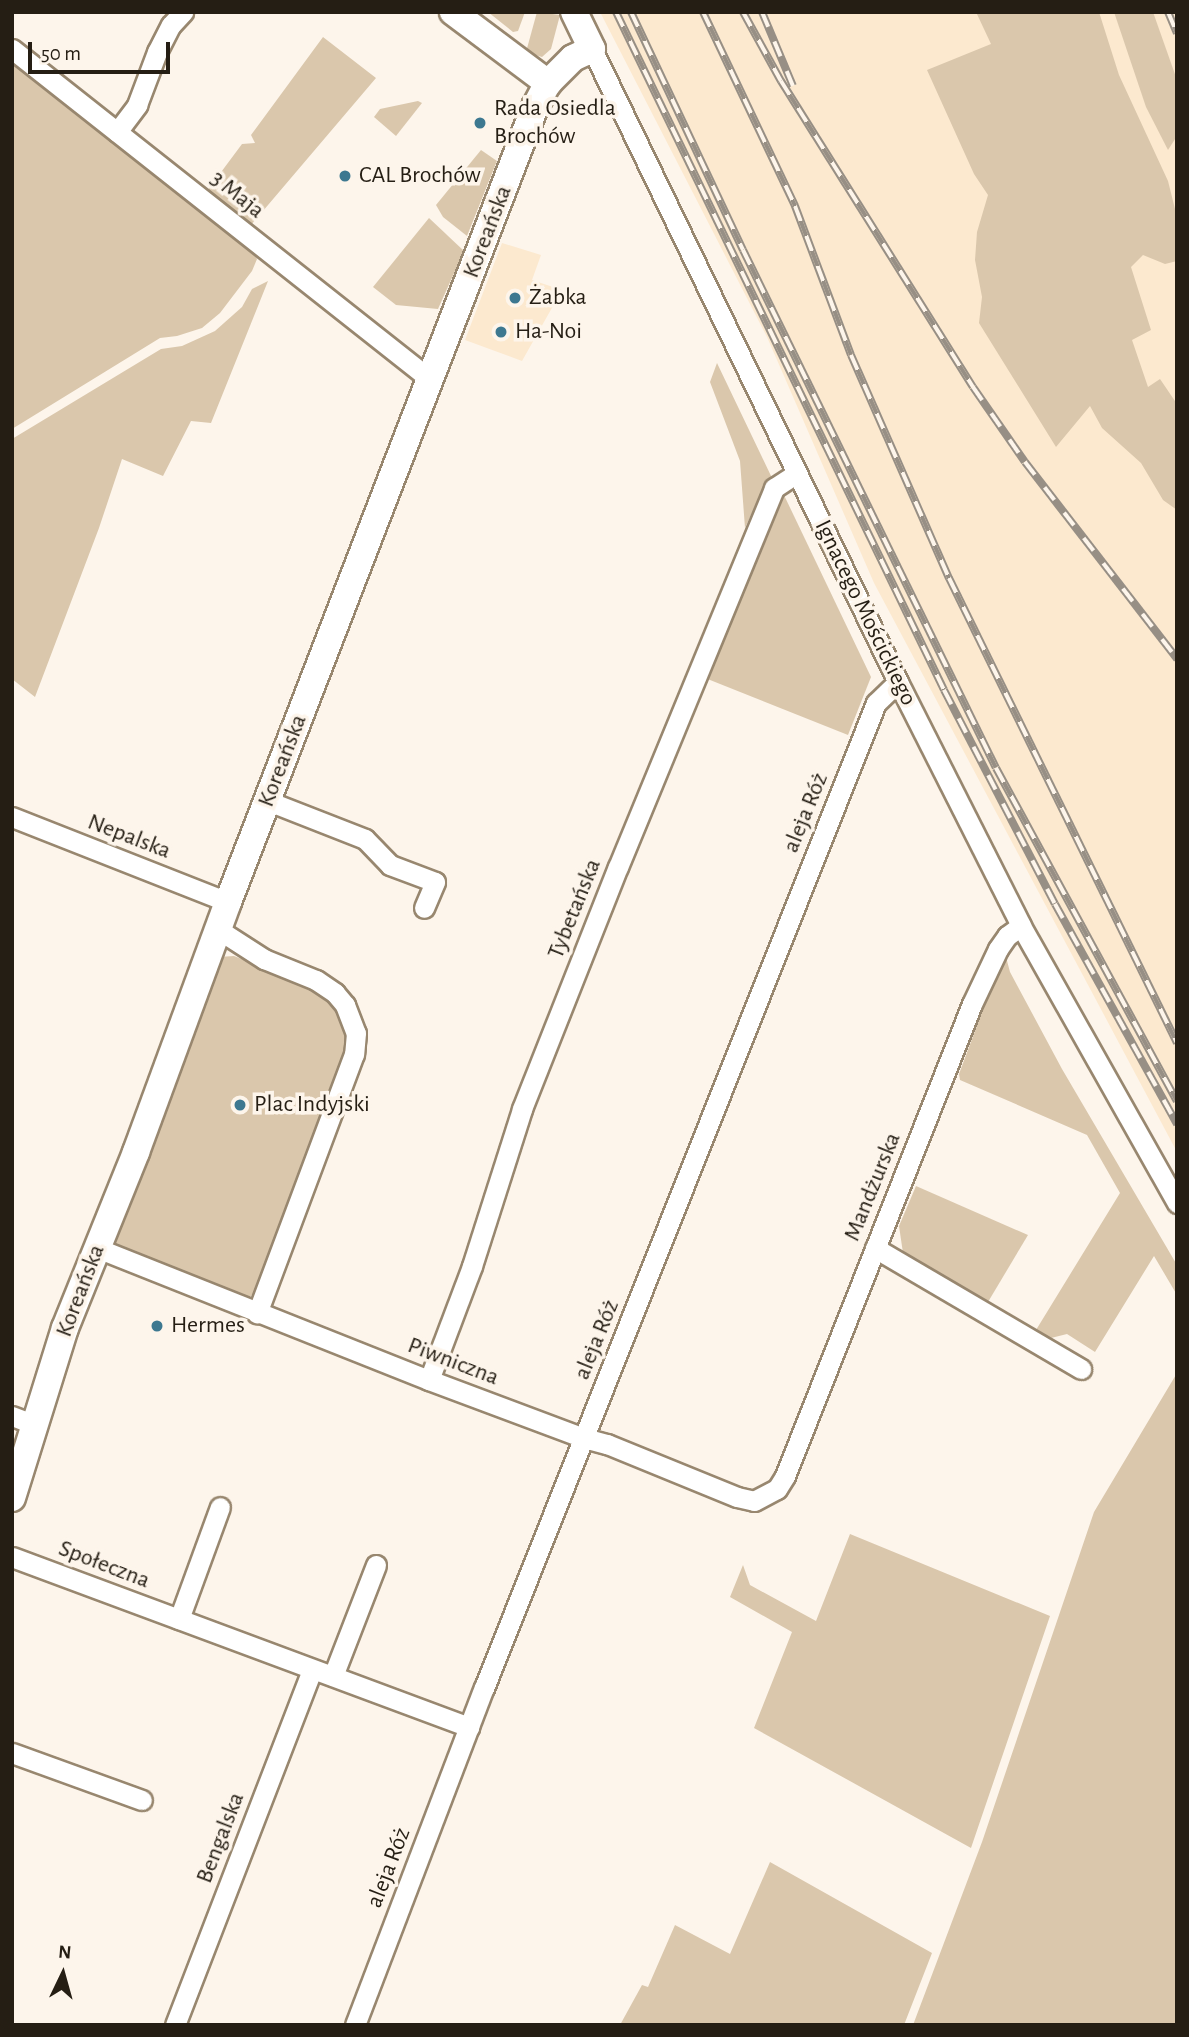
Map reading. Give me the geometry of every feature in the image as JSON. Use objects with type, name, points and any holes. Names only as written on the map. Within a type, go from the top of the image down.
[{"type":"street","points":[[117,132],[137,105],[157,52],[183,12]]},
{"type":"street","points":[[453,12],[548,83]]},
{"type":"street","name":"Ignacego Mościckiego","points":[[574,12],[898,682],[1021,926],[1177,1203]]},
{"type":"street","name":"3 Maja","points":[[12,49],[431,380]]},
{"type":"street","name":"Koreańska","points":[[12,1498],[24,1420],[97,1248],[535,107],[548,83],[573,58],[592,49]]},
{"type":"street","name":"Tybetańska","points":[[429,1380],[472,1266],[522,1109],[618,867],[774,488],[797,473]]},
{"type":"street","name":"aleja Róż","points":[[355,2025],[469,1727],[876,703],[898,682]]},
{"type":"street","points":[[268,801],[365,839],[390,865],[435,881],[424,908]]},
{"type":"street","name":"Nepalska","points":[[12,817],[228,902]]},
{"type":"street","name":"Mandżurska","points":[[785,1476],[972,1004],[998,948],[1007,936],[1021,926]]},
{"type":"street","points":[[219,930],[264,959],[316,980],[335,993],[345,1005],[356,1033],[354,1054],[257,1313]]},
{"type":"street","name":"Piwniczna","points":[[97,1248],[429,1380],[584,1438],[607,1444],[746,1499],[768,1496],[778,1489],[785,1476]]},
{"type":"street","points":[[875,1248],[1081,1369]]},
{"type":"street","points":[[179,1619],[220,1507]]},
{"type":"street","name":"Społeczna","points":[[12,1557],[469,1727]]},
{"type":"street","points":[[333,1676],[376,1565]]},
{"type":"street","name":"Bengalska","points":[[175,2025],[312,1670]]},
{"type":"street","points":[[12,1753],[142,1800]]},
{"type":"shaded area","points":[[488,12],[525,12],[518,31],[513,32]]},
{"type":"shaded area","points":[[537,12],[560,15],[551,49],[542,57],[526,52]]},
{"type":"shaded area","points":[[600,12],[1177,12],[1177,1152],[874,583],[767,337]]},
{"type":"shaded area","points":[[976,12],[1099,12],[1119,75],[1168,181],[1177,217],[1177,261],[1165,264],[1143,255],[1131,267],[1151,330],[1132,340],[1148,387],[1160,379],[1177,404],[1177,510],[1163,500],[1141,463],[1102,428],[1090,406],[1056,447],[979,323],[982,297],[975,260],[977,232],[988,195],[974,174],[927,70],[991,44]]},
{"type":"shaded area","points":[[1114,12],[1153,12],[1177,80],[1177,136],[1168,150],[1146,107]]},
{"type":"shaded area","points":[[323,37],[376,78],[251,225],[207,191],[242,144],[255,143],[251,135]]},
{"type":"shaded area","points":[[12,57],[251,246],[257,259],[252,271],[220,313],[202,328],[160,338],[12,429]]},
{"type":"shaded area","points":[[418,101],[422,103],[396,136],[374,117],[380,109]]},
{"type":"shaded area","points":[[481,150],[497,161],[467,236],[443,217],[436,205]]},
{"type":"shaded area","points":[[429,218],[464,251],[438,309],[396,305],[373,287]]},
{"type":"shaded area","points":[[502,243],[541,255],[532,280],[562,290],[522,361],[465,340]]},
{"type":"shaded area","points":[[268,281],[211,423],[191,421],[163,476],[122,459],[35,697],[12,679],[12,439],[161,349],[182,346],[215,331],[242,307],[252,289]]},
{"type":"shaded area","points":[[717,363],[772,478],[767,480],[745,528],[740,461],[710,382]]},
{"type":"shaded area","points":[[783,493],[871,677],[848,735],[705,678],[779,495]]},
{"type":"shaded area","name":"Plac Indyjski","points":[[234,956],[326,993],[339,1011],[348,1036],[345,1058],[256,1291],[247,1300],[116,1248],[110,1237],[218,957]]},
{"type":"shaded area","points":[[1006,957],[1010,972],[1062,1069],[1177,1265],[1177,1295],[1154,1256],[1095,1352],[1067,1334],[1051,1338],[1036,1330],[1120,1193],[1087,1135],[960,1080],[959,1074],[999,966]]},
{"type":"shaded area","points":[[916,1186],[1028,1235],[988,1302],[903,1253],[899,1226]]},
{"type":"shaded area","points":[[1177,1373],[1177,2025],[913,2025],[982,1842],[1094,1512]]},
{"type":"shaded area","points":[[850,1534],[1050,1616],[971,1848],[754,1728],[792,1632],[730,1597],[743,1565],[750,1585],[816,1621]]},
{"type":"shaded area","points":[[770,1862],[932,1953],[904,2025],[620,2025],[642,1985],[648,1987],[675,1925],[730,1954]]},
{"type":"railway","points":[[616,12],[944,690],[1055,904],[1177,1124]]},
{"type":"railway","points":[[631,12],[743,250],[996,768],[1177,1101]]},
{"type":"railway","points":[[703,12],[795,206],[851,355],[949,578],[1177,1043]]},
{"type":"railway","points":[[743,12],[781,81],[973,387],[1025,462],[1177,659]]},
{"type":"railway","points":[[762,12],[793,86]]},
{"type":"railway","points":[[1168,12],[1177,33]]},
{"type":"place","name":"Rada Osiedla Brochów","points":[[480,123]]},
{"type":"place","name":"CAL Brochów","points":[[345,176]]},
{"type":"place","name":"Żabka","points":[[515,298]]},
{"type":"place","name":"Ha-Noi","points":[[501,332]]},
{"type":"place","name":"Plac Indyjski","points":[[240,1105]]},
{"type":"place","name":"Hermes","points":[[157,1326]]}]
